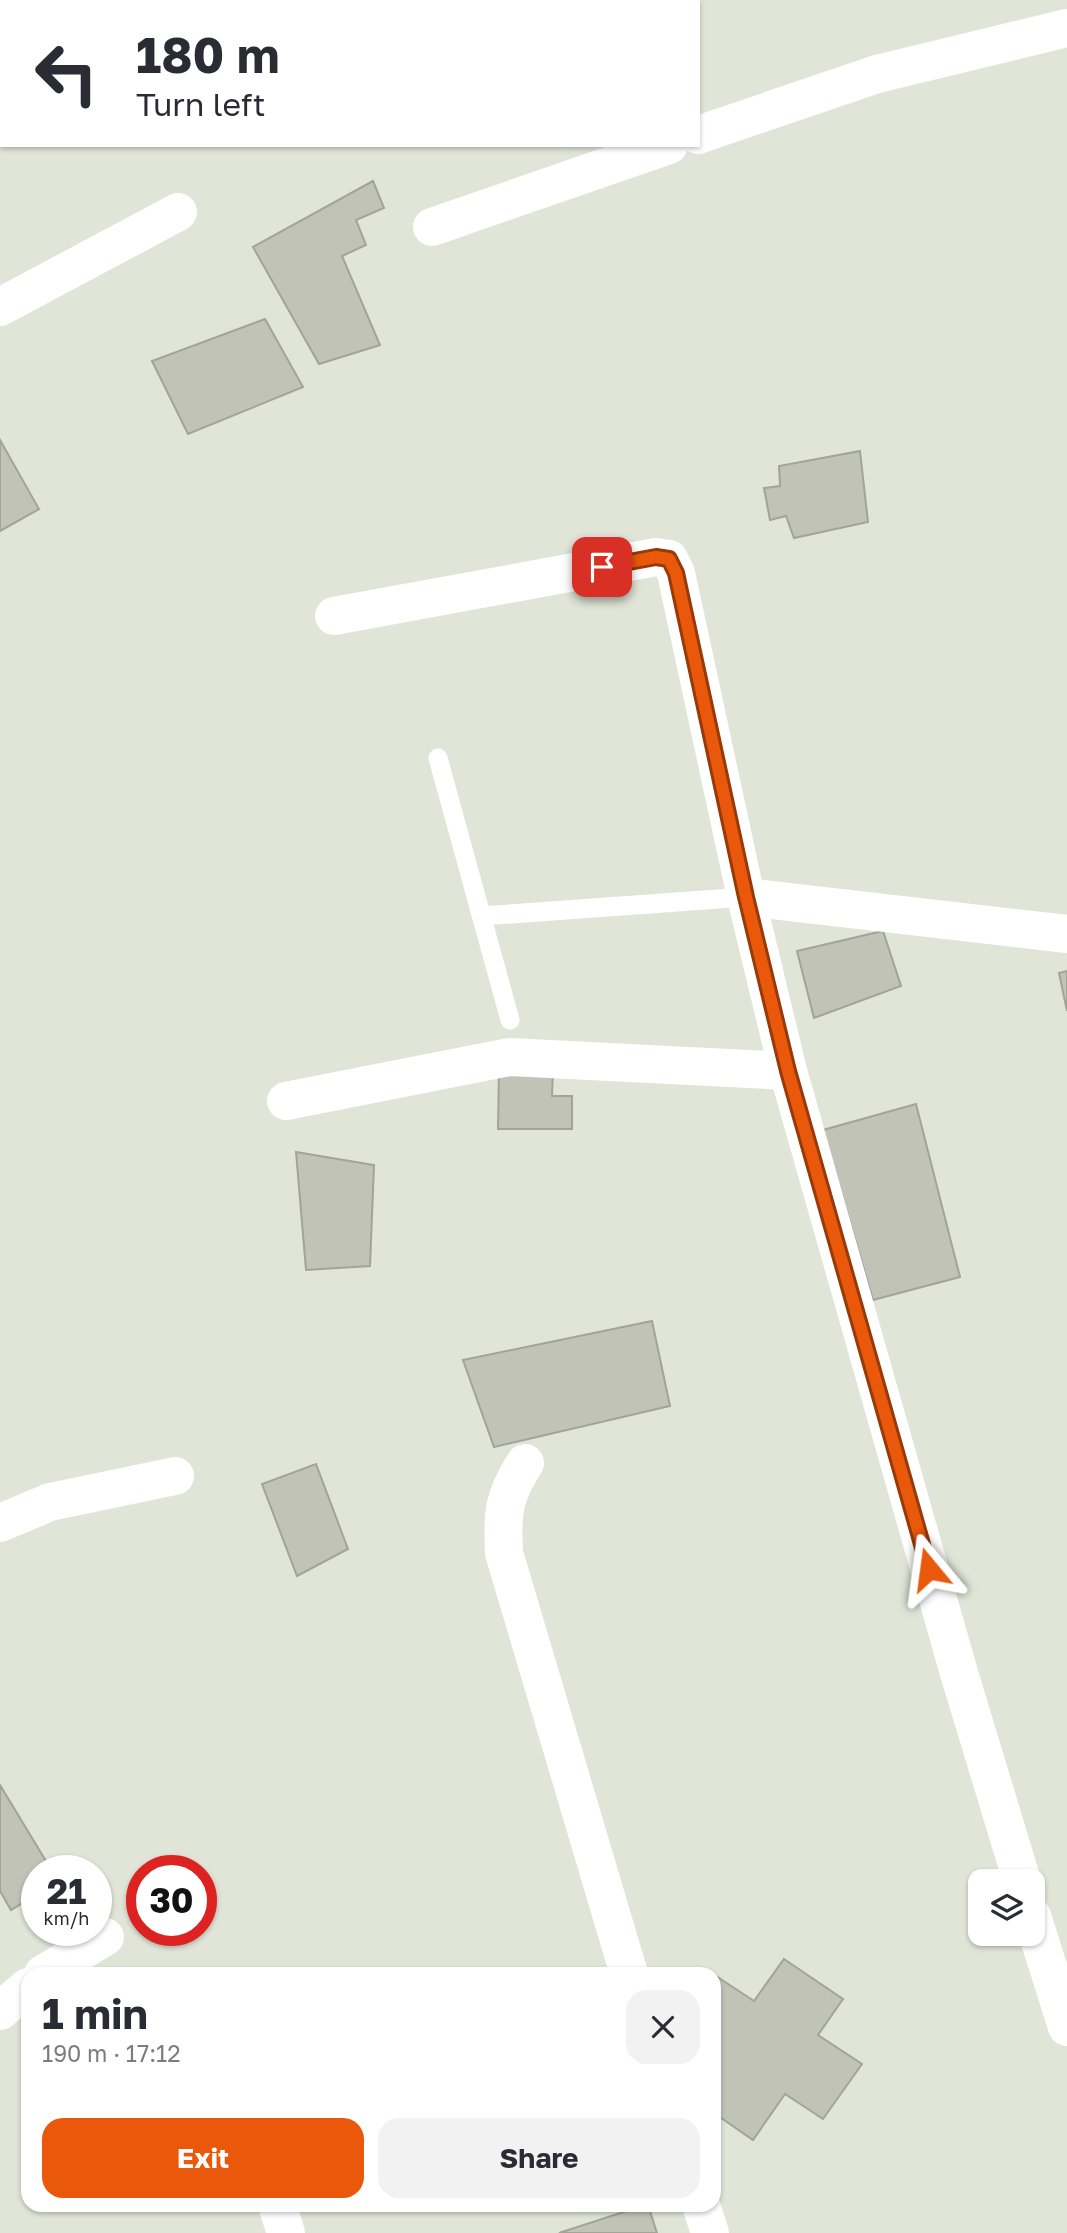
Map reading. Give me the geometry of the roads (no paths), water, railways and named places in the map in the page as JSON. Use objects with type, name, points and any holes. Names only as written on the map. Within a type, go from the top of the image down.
[{"type":"street","points":[[700,134],[877,74],[1067,28]]},
{"type":"street","points":[[432,227],[663,147]]},
{"type":"street","points":[[0,307],[178,212]]},
{"type":"street","points":[[334,616],[656,557],[669,559],[676,573],[746,897],[788,1071],[955,1660],[1018,1869]]},
{"type":"street","points":[[746,897],[1067,934]]},
{"type":"street","points":[[286,1101],[510,1057],[788,1071]]},
{"type":"street","points":[[525,1463],[510,1486],[502,1513],[504,1553],[627,1967]]},
{"type":"street","points":[[0,1523],[50,1502],[175,1476]]},
{"type":"street","points":[[55,1967],[90,1946]]},
{"type":"street","points":[[1041,1946],[1067,2027]]},
{"type":"street","points":[[0,2011],[21,1993]]},
{"type":"street","points":[[279,2212],[286,2233]]},
{"type":"street","points":[[703,2212],[710,2233]]},
{"type":"lane","points":[[438,758],[510,1020]]},
{"type":"lane","points":[[482,916],[746,897]]}]
